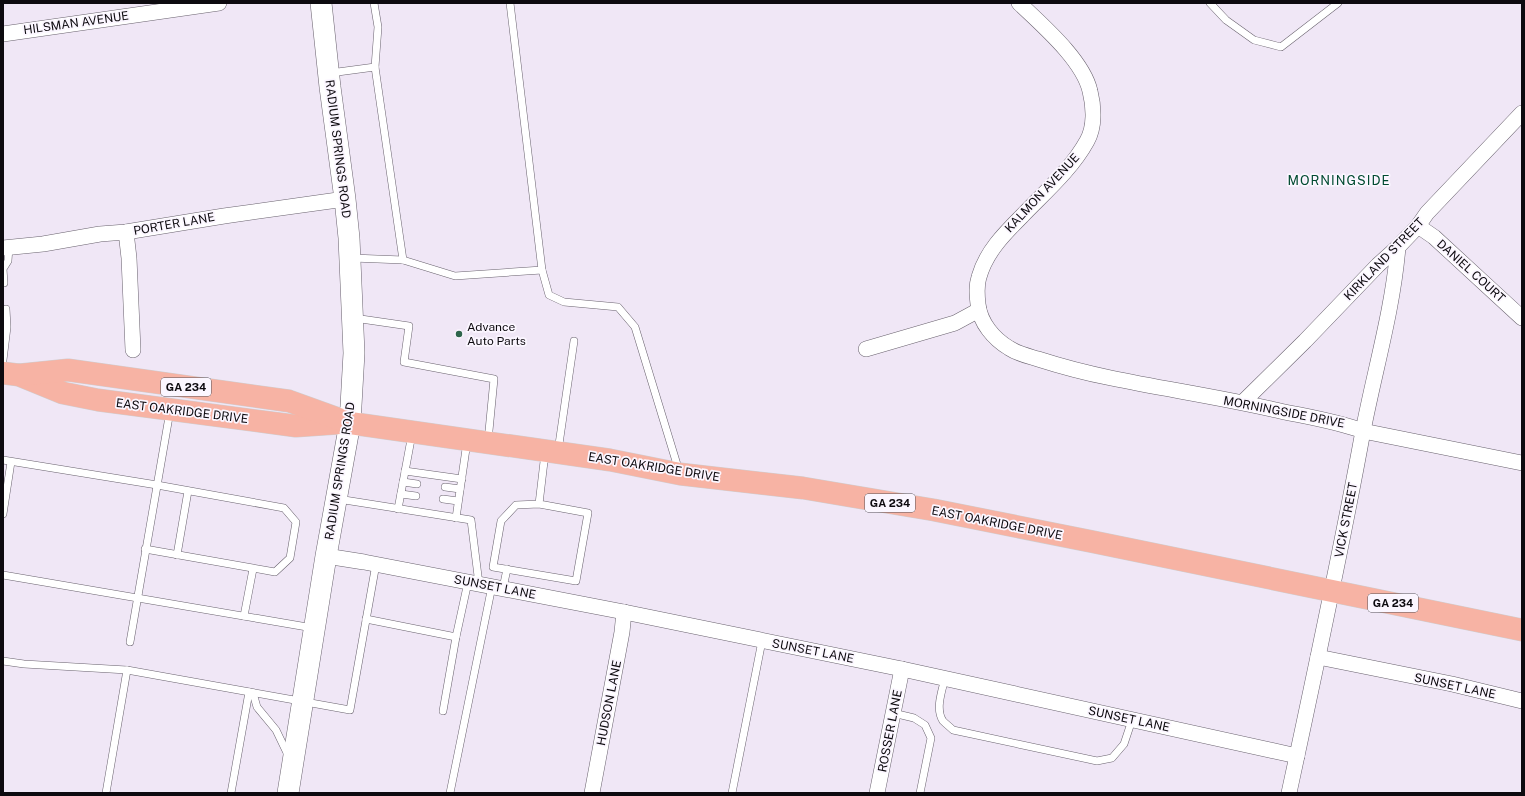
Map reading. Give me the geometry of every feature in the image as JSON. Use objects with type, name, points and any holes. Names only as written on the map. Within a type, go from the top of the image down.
[{"type":"main road","name":"RADIUM SPRINGS ROAD","points":[[288,793],[326,556],[350,423],[354,353],[350,258],[345,199],[321,3]]},
{"type":"main road","name":"EAST OAKRIDGE DRIVE","points":[[11,374],[68,370],[289,401],[350,423]]},
{"type":"main road","name":"EAST OAKRIDGE DRIVE","points":[[11,374],[63,393],[98,400],[296,426],[350,423],[610,460],[680,474],[803,488],[934,510],[1522,630]]},
{"type":"street","name":"HILSMAN AVENUE","points":[[3,34],[219,3]]},
{"type":"street","name":"KALMON AVENUE","points":[[1019,3],[1053,36],[1084,73],[1093,105],[1093,121],[1087,141],[1075,159],[1002,236],[985,261],[979,278],[977,291],[979,310],[984,323],[991,333],[1003,345],[1014,352],[1045,362]]},
{"type":"street","name":"KIRKLAND STREET","points":[[1243,402],[1305,341],[1378,265],[1398,247],[1522,113]]},
{"type":"street","name":"PORTER LANE","points":[[6,247],[43,244],[100,234],[126,232],[224,216],[345,199]]},
{"type":"street","name":"DANIEL COURT","points":[[1418,226],[1434,237],[1522,318]]},
{"type":"street","points":[[126,232],[129,258],[133,350]]},
{"type":"street","name":"VICK STREET","points":[[1289,793],[1332,591],[1363,431],[1395,279],[1398,247]]},
{"type":"street","points":[[866,349],[955,323],[979,310]]},
{"type":"street","name":"MORNINGSIDE DRIVE","points":[[1045,362],[1075,371],[1217,399],[1243,402],[1343,423],[1363,431],[1522,463]]},
{"type":"street","name":"SUNSET LANE","points":[[326,556],[376,564],[624,612],[902,669],[1297,756]]},
{"type":"street","name":"HUDSON LANE","points":[[592,793],[622,632],[624,612]]},
{"type":"street","name":"SUNSET LANE","points":[[1318,657],[1452,684],[1522,701]]},
{"type":"street","name":"ROSSER LANE","points":[[877,793],[902,669]]},
{"type":"lane","points":[[374,3],[378,27],[375,67],[402,260]]},
{"type":"lane","points":[[510,3],[542,270],[549,295],[564,302],[618,307],[635,327],[680,474]]},
{"type":"lane","points":[[1210,3],[1226,20],[1254,40],[1281,48],[1338,3]]},
{"type":"lane","points":[[329,73],[375,67]]},
{"type":"lane","points":[[4,283],[3,270],[8,261],[6,247]]},
{"type":"lane","points":[[350,258],[402,260],[454,276],[542,270]]},
{"type":"lane","points":[[3,360],[6,309]]},
{"type":"lane","points":[[352,318],[409,326],[404,362],[494,379],[478,441],[462,478],[456,518]]},
{"type":"lane","points":[[539,504],[552,452],[574,341]]},
{"type":"lane","points":[[130,642],[170,409]]},
{"type":"lane","points":[[398,509],[412,432]]},
{"type":"lane","points":[[3,460],[157,485],[284,508],[296,522],[290,558],[275,572],[145,549]]},
{"type":"lane","points":[[3,514],[12,462]]},
{"type":"lane","points":[[405,471],[462,478]]},
{"type":"lane","points":[[403,482],[417,484]]},
{"type":"lane","points":[[445,487],[460,489]]},
{"type":"lane","points":[[176,555],[188,491]]},
{"type":"lane","points":[[401,494],[416,496]]},
{"type":"lane","points":[[336,499],[471,520],[486,585],[450,793]]},
{"type":"lane","points":[[443,499],[458,501]]},
{"type":"lane","points":[[539,504],[588,513],[576,581],[493,567],[501,521],[516,505],[539,504]]},
{"type":"lane","points":[[3,660],[24,664],[127,670],[350,710],[376,564]]},
{"type":"lane","points":[[244,616],[253,568]]},
{"type":"lane","points":[[443,711],[456,637],[486,585],[507,569]]},
{"type":"lane","points":[[3,575],[315,628]]},
{"type":"lane","points":[[366,619],[456,637]]},
{"type":"lane","points":[[732,793],[762,641]]},
{"type":"lane","points":[[106,793],[127,670]]},
{"type":"lane","points":[[944,678],[940,709],[943,720],[953,730],[1097,762],[1112,758],[1124,744],[1132,720]]},
{"type":"lane","points":[[251,692],[257,707],[276,730],[292,764]]},
{"type":"lane","points":[[231,793],[251,692]]},
{"type":"lane","points":[[893,713],[914,718],[925,725],[931,738],[920,793]]},
{"type":"place","name":"Advance Auto Parts","points":[[459,334]]},
{"type":"district","name":"MORNINGSIDE","points":[[1339,180]]}]
